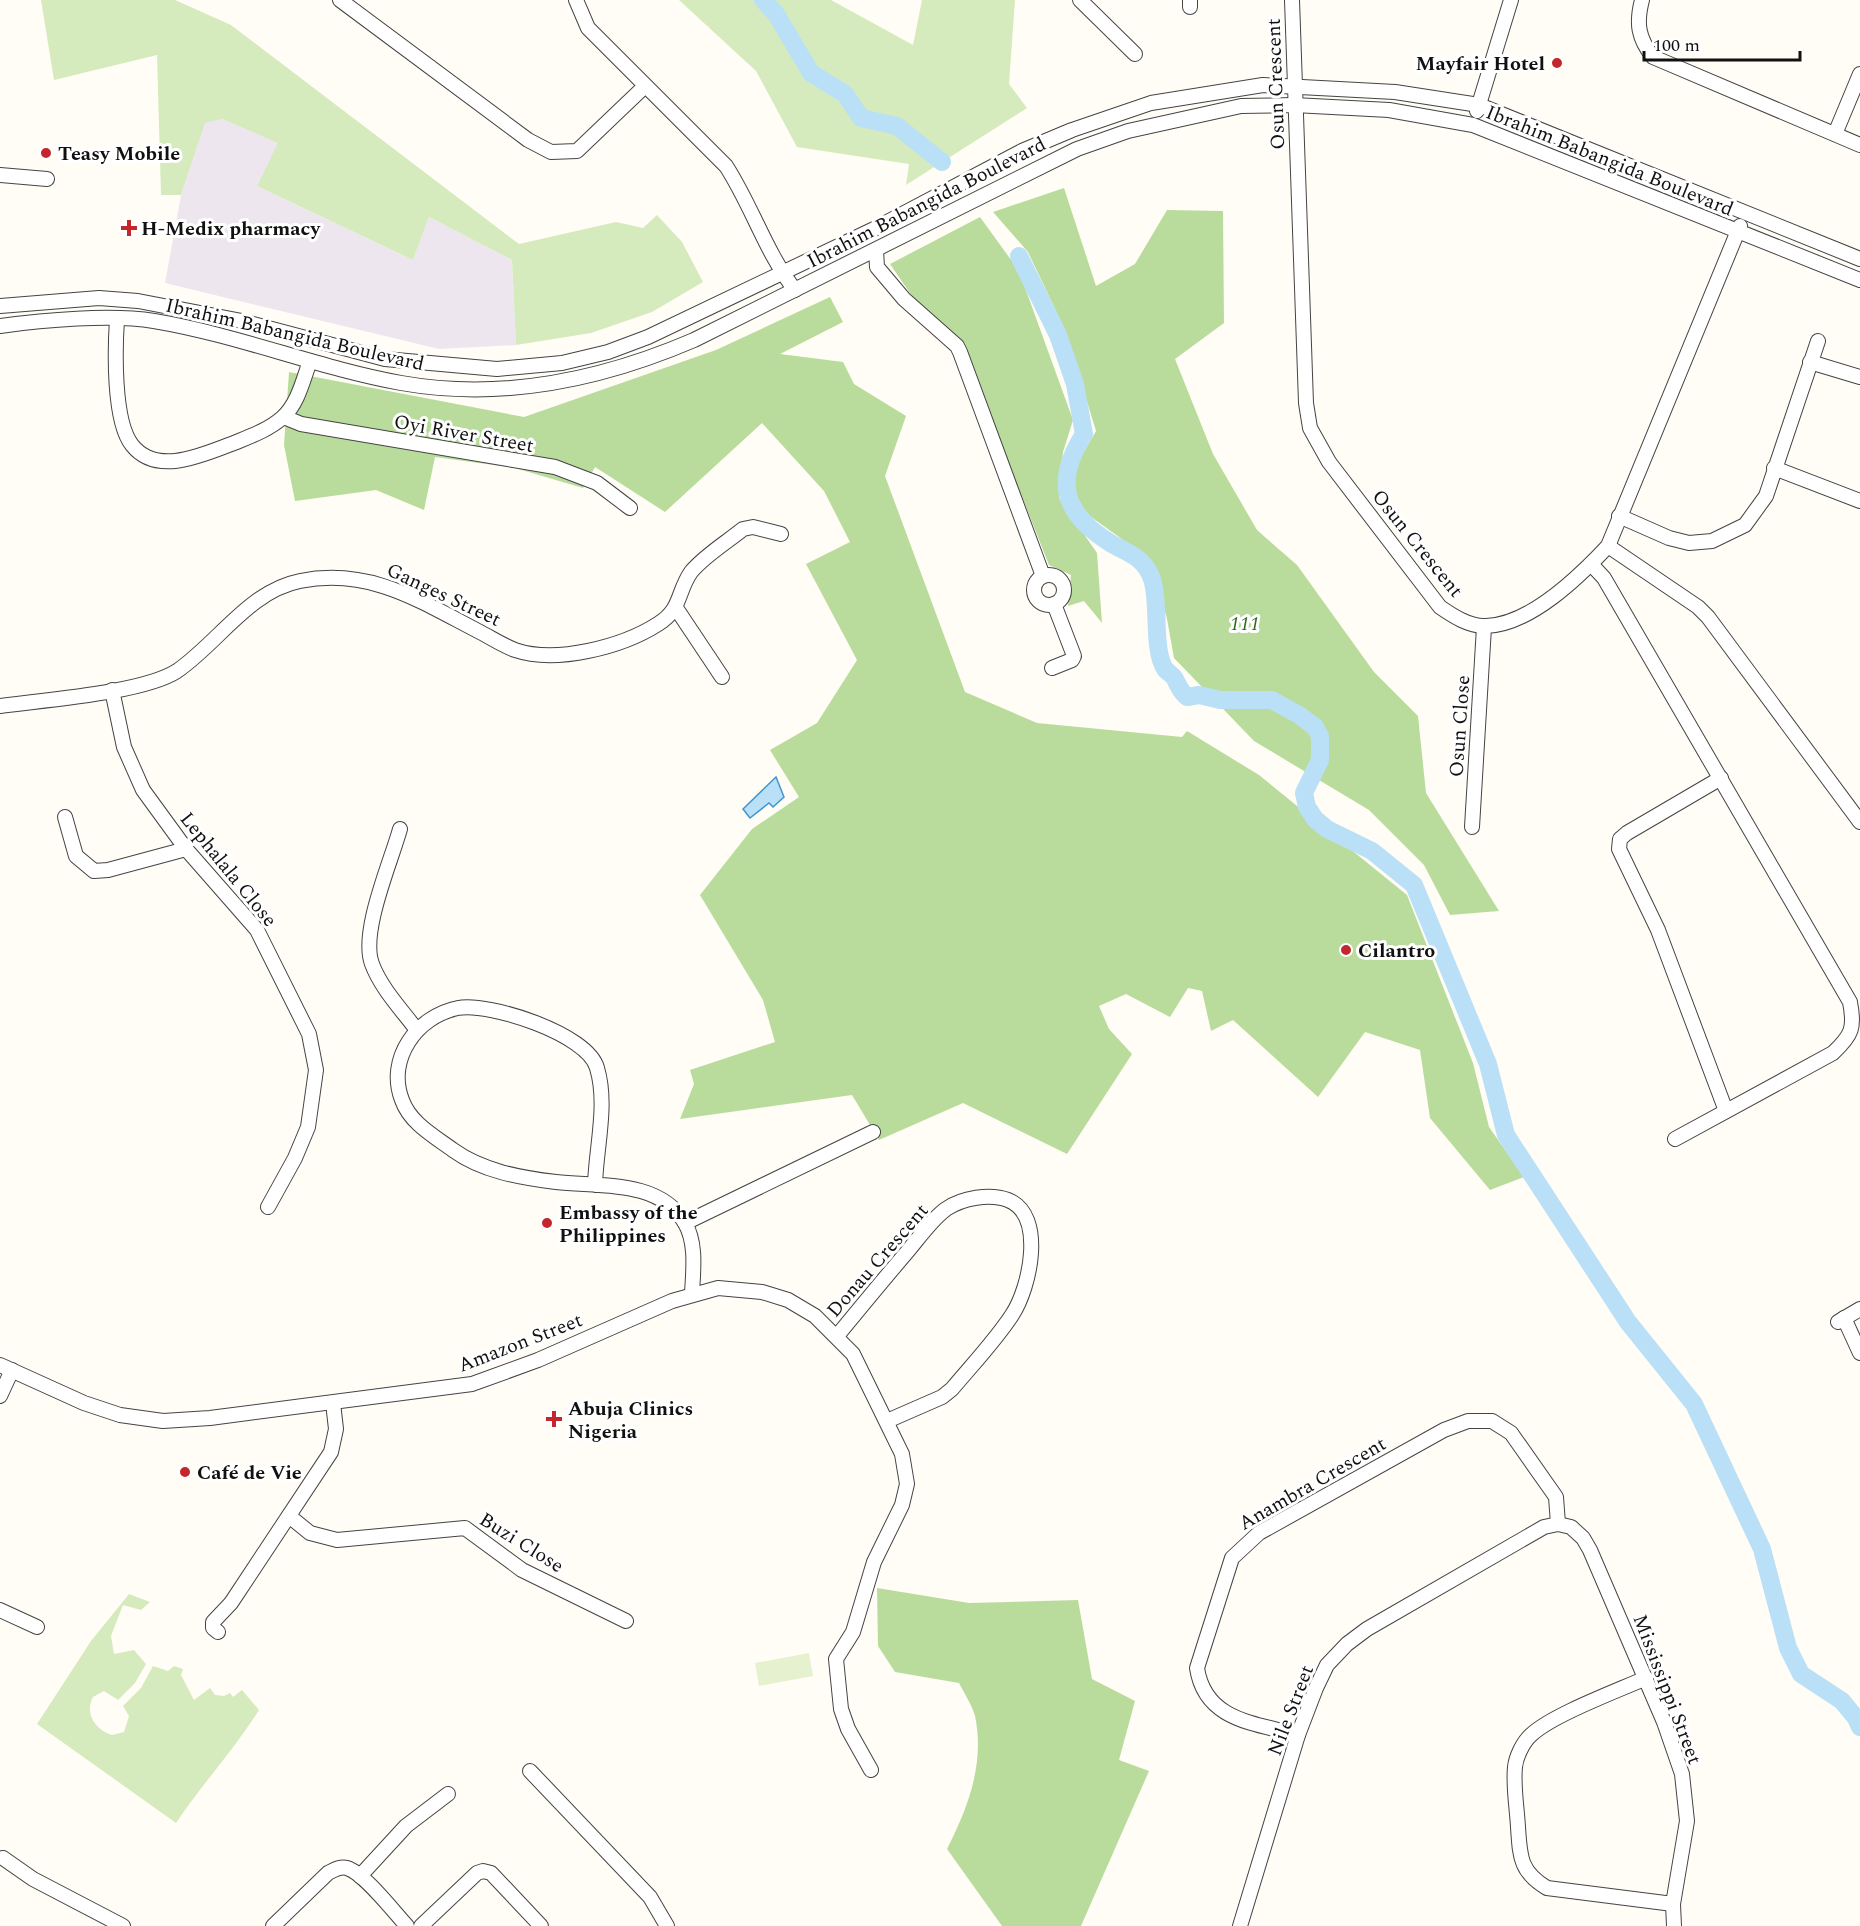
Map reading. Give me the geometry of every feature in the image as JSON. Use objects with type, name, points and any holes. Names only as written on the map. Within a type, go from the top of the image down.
[{"type":"street","points":[[340,0],[528,140],[551,152],[577,151],[644,87]]},
{"type":"street","points":[[576,0],[588,28],[644,87],[726,166],[742,192],[781,272],[795,290]]},
{"type":"street","points":[[1080,0],[1135,54]]},
{"type":"street","name":"Osun Crescent","points":[[1292,0],[1306,403],[1310,428],[1329,462],[1440,607],[1460,620],[1484,627]]},
{"type":"street","points":[[1642,0],[1638,31],[1644,46],[1653,57],[1860,145]]},
{"type":"street","points":[[1473,125],[1506,1]]},
{"type":"street","points":[[1835,134],[1860,74]]},
{"type":"street","name":"Ibrahim Babangida Boulevard","points":[[0,306],[99,298],[138,301],[242,321],[385,359],[496,369],[562,363],[608,352],[648,337],[874,229],[1023,151],[1072,130],[1151,104],[1236,88],[1294,85],[1395,92],[1479,105],[1860,259]]},
{"type":"street","name":"Ibrahim Babangida Boulevard","points":[[0,326],[37,321],[152,321],[211,333],[310,361],[401,382],[435,387],[523,387],[576,381],[654,357],[795,290],[1077,149],[1128,131],[1241,106],[1294,105],[1389,110],[1473,125],[1860,280]]},
{"type":"street","points":[[0,176],[47,179]]},
{"type":"street","points":[[1484,627],[1510,623],[1542,605],[1608,546],[1746,213]]},
{"type":"street","points":[[876,250],[877,267],[904,299],[957,346],[1043,576]]},
{"type":"street","points":[[117,320],[114,353],[119,400],[127,437],[132,446],[156,460],[170,462],[200,456],[266,429],[284,417],[295,402],[310,361]]},
{"type":"street","points":[[1619,516],[1669,538],[1689,543],[1712,541],[1732,534],[1755,514],[1766,496],[1818,342]]},
{"type":"street","points":[[1810,362],[1860,377]]},
{"type":"street","name":"Oyi River Street","points":[[284,417],[301,424],[555,467],[597,483],[630,508]]},
{"type":"street","points":[[1774,468],[1860,501]]},
{"type":"street","name":"Ganges Street","points":[[0,706],[143,684],[176,672],[251,605],[298,581],[358,578],[412,597],[514,650],[541,655],[571,654],[624,641],[661,623],[676,608],[692,572],[743,529],[753,527],[781,534]]},
{"type":"street","points":[[1608,546],[1698,607],[1708,617],[1860,822]]},
{"type":"street","points":[[1590,564],[1604,578],[1721,778],[1850,1002],[1854,1022],[1848,1039],[1833,1053],[1675,1139]]},
{"type":"street","points":[[1052,575],[1063,584],[1062,598],[1054,604],[1044,604],[1034,593],[1035,583],[1043,576],[1052,575]]},
{"type":"street","points":[[1052,668],[1072,660],[1074,656],[1054,604]]},
{"type":"street","points":[[676,608],[722,678]]},
{"type":"street","name":"Osun Close","points":[[1472,827],[1484,627]]},
{"type":"street","name":"Lephalala Close","points":[[111,690],[124,747],[143,790],[186,849],[257,930],[302,1016],[311,1041],[316,1070],[308,1127],[295,1158],[268,1207]]},
{"type":"street","points":[[1721,778],[1627,833],[1620,839],[1619,849],[1658,930],[1726,1111]]},
{"type":"street","points":[[65,817],[76,856],[94,871],[108,870],[186,849]]},
{"type":"street","points":[[400,829],[374,919],[369,949],[376,973],[416,1029]]},
{"type":"street","points":[[595,1185],[602,1104],[597,1068],[592,1056],[581,1045],[551,1030],[478,1008],[457,1008],[425,1021],[416,1029],[406,1045],[398,1070],[398,1086],[402,1101],[416,1122],[461,1155],[501,1173],[555,1182],[633,1189],[659,1198],[685,1223],[694,1250],[692,1294]]},
{"type":"street","points":[[685,1223],[873,1131]]},
{"type":"street","name":"Donau Crescent","points":[[837,1336],[928,1227],[947,1208],[975,1198],[1000,1197],[1014,1203],[1021,1210],[1030,1229],[1032,1242],[1028,1276],[1014,1313],[952,1389],[942,1397],[887,1421]]},
{"type":"street","name":"Amazon Street","points":[[6,1368],[93,1406],[120,1415],[162,1421],[210,1418],[446,1389],[480,1381],[692,1294],[718,1288],[739,1288],[788,1300],[815,1316],[853,1354],[902,1454],[907,1484],[902,1505],[874,1562],[853,1632],[836,1659],[841,1709],[848,1729],[871,1770]]},
{"type":"street","points":[[1860,1309],[1841,1320],[1860,1353]]},
{"type":"street","points":[[0,1396],[6,1368]]},
{"type":"street","points":[[218,1632],[213,1628],[213,1623],[231,1603],[331,1452],[336,1429],[333,1403]]},
{"type":"street","name":"Anambra Crescent","points":[[1298,1735],[1232,1716],[1215,1706],[1203,1693],[1197,1668],[1226,1571],[1239,1548],[1259,1533],[1444,1430],[1468,1421],[1492,1421],[1511,1433],[1556,1497],[1558,1524]]},
{"type":"street","name":"Buzi Close","points":[[290,1516],[310,1533],[338,1540],[465,1528],[522,1570],[626,1621]]},
{"type":"street","name":"Mississippi Street","points":[[1558,1524],[1570,1527],[1583,1538],[1646,1678],[1682,1774],[1687,1821],[1673,1905],[1674,1926]]},
{"type":"street","name":"Nile Street","points":[[1240,1926],[1298,1735],[1327,1665],[1347,1644],[1367,1629],[1528,1534],[1558,1524]]},
{"type":"street","points":[[0,1610],[37,1627]]},
{"type":"street","points":[[1646,1678],[1558,1718],[1531,1735],[1520,1751],[1515,1767],[1520,1851],[1523,1866],[1533,1880],[1547,1888],[1673,1905]]},
{"type":"street","points":[[530,1771],[650,1897],[667,1926]]},
{"type":"street","points":[[360,1876],[406,1826],[448,1794]]},
{"type":"street","points":[[3,1858],[33,1879],[123,1926]]},
{"type":"street","points":[[273,1926],[328,1873],[338,1868],[347,1868],[360,1876],[407,1926]]},
{"type":"street","points":[[421,1926],[477,1873],[483,1871],[491,1873],[541,1926]]},
{"type":"shaded area","points":[[222,119],[279,143],[257,186],[413,260],[429,217],[512,260],[516,345],[439,349],[165,283],[181,195],[205,122]]},
{"type":"green space","points":[[41,0],[175,0],[231,25],[519,244],[616,222],[643,228],[657,215],[682,242],[703,282],[652,312],[591,333],[516,345],[512,260],[429,217],[413,260],[257,186],[278,143],[222,119],[205,123],[181,195],[161,195],[157,55],[54,80]]},
{"type":"green space","points":[[679,0],[831,0],[913,45],[922,0],[1015,0],[1009,84],[1027,108],[906,185],[909,164],[797,147],[756,71]]},
{"type":"green space","name":"111","points":[[1064,188],[1096,286],[1135,264],[1167,210],[1223,211],[1224,323],[1175,359],[1213,454],[1257,530],[1297,565],[1374,672],[1418,716],[1426,793],[1499,911],[1450,915],[1424,865],[1369,810],[1254,741],[1174,658],[1167,619],[1151,560],[1087,514],[1073,490],[1075,467],[1096,431],[1065,330],[1028,252],[993,212]]},
{"type":"green space","points":[[980,217],[1019,271],[1073,420],[1063,452],[1059,498],[1097,553],[1102,623],[1084,601],[1068,606],[1071,575],[1049,565],[962,345],[912,296],[890,264]]},
{"type":"green space","points":[[830,297],[843,322],[780,354],[843,362],[854,384],[906,416],[885,476],[965,692],[1037,723],[1182,737],[1187,731],[1259,775],[1407,895],[1473,1063],[1489,1127],[1524,1177],[1490,1190],[1430,1118],[1420,1050],[1365,1032],[1318,1097],[1233,1020],[1211,1031],[1202,991],[1188,988],[1170,1017],[1126,994],[1099,1006],[1109,1029],[1132,1054],[1067,1154],[963,1103],[879,1140],[852,1095],[680,1119],[694,1084],[690,1070],[775,1042],[763,1000],[700,895],[752,829],[799,797],[770,750],[817,723],[857,660],[806,564],[850,542],[824,491],[762,423],[665,512],[595,467],[583,488],[515,468],[435,457],[424,510],[376,490],[295,501],[284,445],[289,372],[524,417],[716,350]]},
{"type":"green space","points":[[877,1588],[969,1603],[1078,1600],[1092,1679],[1135,1701],[1119,1760],[1149,1771],[1081,1926],[1002,1926],[947,1849],[962,1818],[973,1785],[978,1751],[975,1716],[959,1683],[895,1672],[878,1646]]},
{"type":"green space","points":[[129,1594],[150,1602],[141,1610],[123,1605],[111,1636],[114,1654],[134,1650],[146,1664],[135,1683],[118,1700],[104,1691],[93,1697],[91,1715],[101,1729],[112,1735],[124,1732],[129,1716],[123,1706],[141,1688],[153,1666],[168,1671],[174,1666],[183,1669],[181,1675],[194,1700],[210,1688],[215,1695],[224,1696],[230,1693],[233,1697],[242,1690],[259,1710],[176,1823],[37,1724],[91,1641]]},
{"type":"green space","points":[[809,1653],[813,1676],[759,1686],[755,1663]]},
{"type":"water","points":[[776,777],[784,797],[773,807],[769,803],[750,818],[743,809]]},
{"type":"waterway","points":[[763,0],[776,14],[811,73],[845,94],[861,118],[897,126],[942,162]]},
{"type":"waterway","points":[[1019,256],[1058,335],[1075,384],[1084,434],[1074,452],[1069,468],[1068,496],[1083,521],[1096,533],[1135,557],[1149,572],[1156,600],[1157,638],[1165,669],[1187,697],[1199,695],[1220,700],[1272,700],[1315,727],[1320,736],[1320,760],[1304,793],[1307,807],[1315,819],[1327,829],[1372,851],[1414,885],[1488,1064],[1506,1135],[1628,1322],[1694,1404],[1762,1549],[1788,1648],[1801,1674],[1842,1701],[1856,1718],[1860,1727]]},
{"type":"place","name":"Mayfair Hotel","points":[[1557,63]]},
{"type":"place","name":"Teasy Mobile","points":[[46,153]]},
{"type":"place","name":"H-Medix pharmacy","points":[[129,228]]},
{"type":"place","name":"Cilantro","points":[[1346,950]]},
{"type":"place","name":"Embassy of the Philippines","points":[[547,1223]]},
{"type":"place","name":"Abuja Clinics Nigeria","points":[[554,1419]]},
{"type":"place","name":"Café de Vie","points":[[185,1472]]}]
